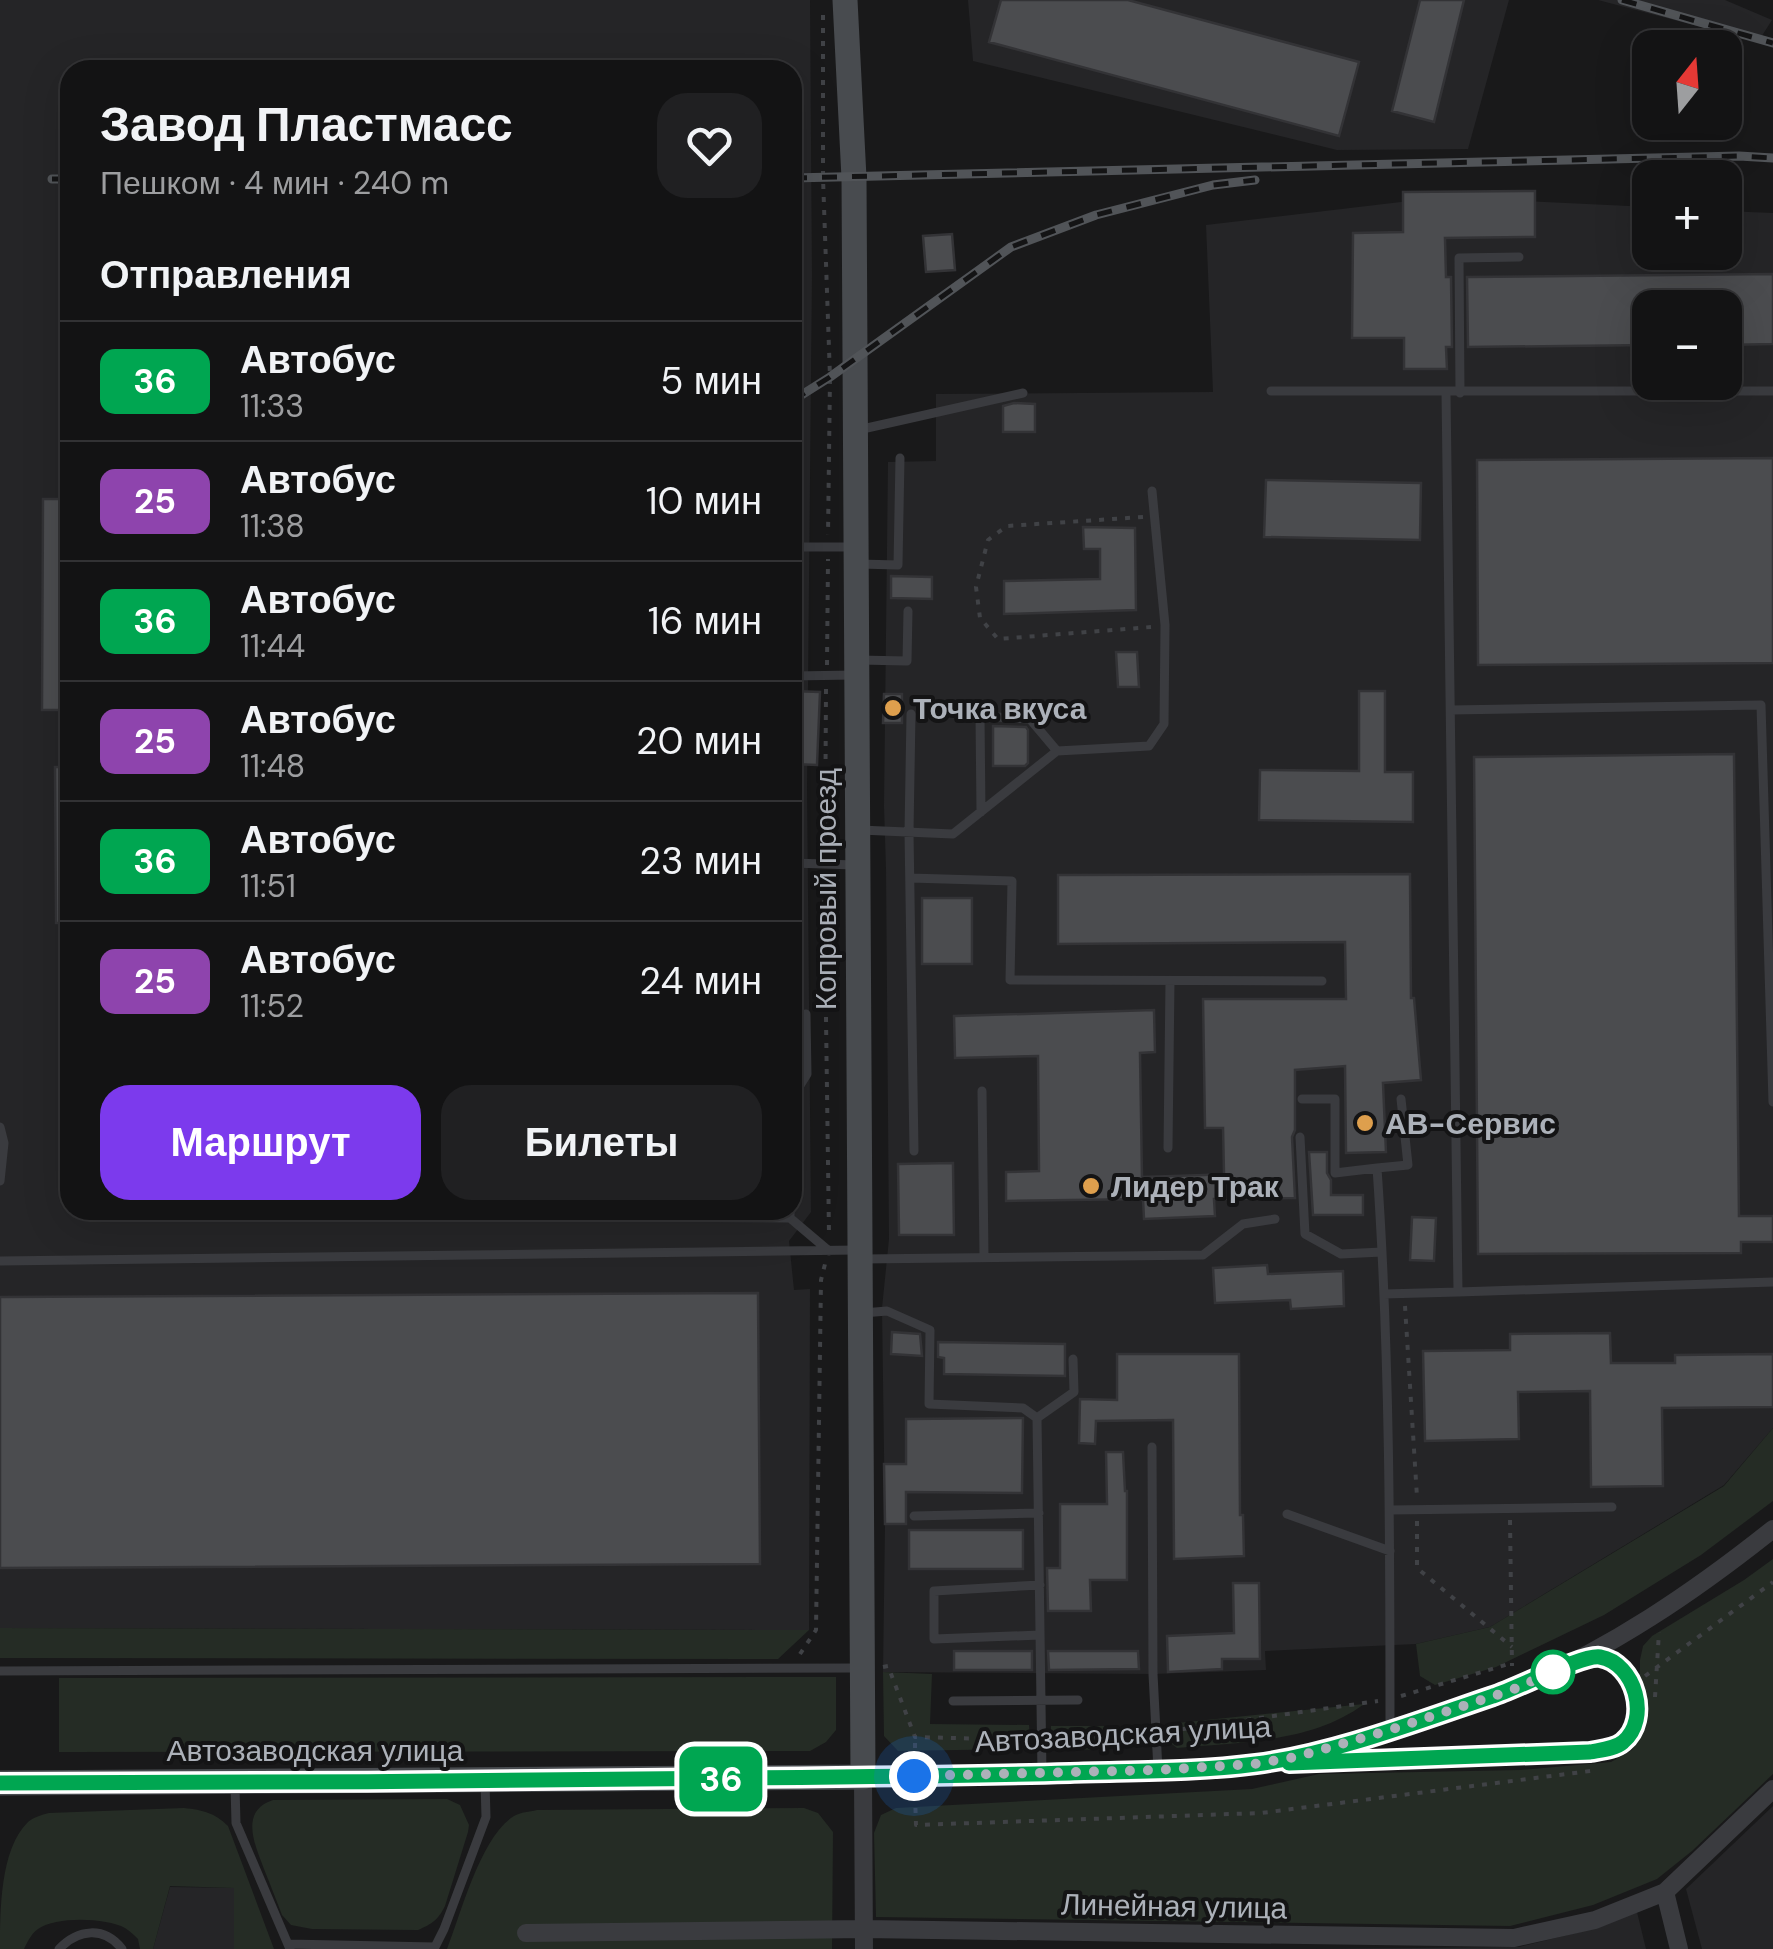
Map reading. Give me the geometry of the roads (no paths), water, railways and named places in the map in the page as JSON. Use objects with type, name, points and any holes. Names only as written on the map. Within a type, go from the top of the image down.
[{"type":"main road","name":"Копровый проезд","points":[[845,0],[854,178],[862,1777]]},
{"type":"main road","name":"Автозаводская улица","points":[[0,1783],[862,1777]]},
{"type":"street","name":"Автозаводская улица","points":[[862,1777],[1158,1770],[1254,1764],[1296,1757],[1512,1690],[1584,1658],[1723,1569],[1773,1529]]},
{"type":"street","points":[[1254,1764],[1590,1752],[1623,1743],[1636,1715],[1632,1683],[1613,1662],[1599,1656],[1584,1658]]},
{"type":"street","points":[[862,1777],[864,1949]]},
{"type":"street","name":"Линейная улица","points":[[526,1933],[864,1929],[1514,1938],[1595,1920],[1664,1892],[1773,1789]]},
{"type":"street","points":[[1664,1892],[1679,1949]]},
{"type":"lane","points":[[1460,392],[1459,258],[1519,258]]},
{"type":"lane","points":[[1271,391],[1773,391]]},
{"type":"lane","points":[[855,431],[1022,393]]},
{"type":"lane","points":[[1446,393],[1458,1292]]},
{"type":"lane","points":[[802,547],[828,548],[898,564],[900,458]]},
{"type":"lane","points":[[857,830],[953,834],[1057,751],[1149,746],[1164,724],[1165,625],[1152,491]]},
{"type":"lane","points":[[802,676],[907,660],[908,612]]},
{"type":"lane","points":[[1761,705],[1773,1102]]},
{"type":"lane","points":[[1451,710],[1773,705]]},
{"type":"lane","points":[[912,714],[909,832],[914,1151]]},
{"type":"lane","points":[[981,812],[980,716],[1030,719],[1057,751]]},
{"type":"lane","points":[[1762,732],[1773,736]]},
{"type":"lane","points":[[802,864],[858,865]]},
{"type":"lane","points":[[910,878],[1012,881],[1010,980],[1322,981]]},
{"type":"lane","points":[[1168,1148],[1170,980]]},
{"type":"lane","points":[[802,1082],[807,1074],[806,1014]]},
{"type":"lane","points":[[982,1091],[984,1257]]},
{"type":"lane","points":[[1302,1099],[1335,1099],[1336,1172],[1408,1165],[1401,1099]]},
{"type":"lane","points":[[0,1127],[4,1143],[0,1181]]},
{"type":"lane","points":[[1300,1137],[1305,1234],[1341,1254],[1382,1252]]},
{"type":"lane","points":[[1377,1168],[1390,1510],[1390,1730]]},
{"type":"lane","points":[[0,1261],[829,1251],[984,1257],[1203,1255],[1244,1224],[1275,1219]]},
{"type":"lane","points":[[796,1220],[829,1251]]},
{"type":"lane","points":[[1384,1294],[1773,1282]]},
{"type":"lane","points":[[860,1313],[887,1311],[930,1330],[929,1404],[1023,1408],[1037,1418]]},
{"type":"lane","points":[[1037,1418],[1074,1392],[1074,1359]]},
{"type":"lane","points":[[1037,1418],[1042,1774]]},
{"type":"lane","points":[[1152,1447],[1158,1770]]},
{"type":"lane","points":[[1390,1510],[1612,1507]]},
{"type":"lane","points":[[914,1516],[1038,1513]]},
{"type":"lane","points":[[1287,1514],[1390,1551]]},
{"type":"lane","points":[[1040,1585],[934,1590],[934,1640],[1040,1636]]},
{"type":"lane","points":[[0,1671],[862,1668]]},
{"type":"lane","points":[[953,1701],[1078,1700]]},
{"type":"lane","points":[[234,1783],[236,1823],[289,1947],[434,1948],[486,1818],[486,1781]]},
{"type":"lane","points":[[59,1948],[69,1938],[94,1932],[106,1935],[122,1949]]},
{"type":"railway","points":[[1622,0],[1773,43]]},
{"type":"railway","points":[[802,178],[1773,158]]},
{"type":"railway","points":[[52,179],[60,179]]},
{"type":"railway","points":[[802,395],[1011,247],[1096,215],[1213,185],[1255,180]]},
{"type":"place","name":"Точка вкуса","points":[[893,708]]},
{"type":"place","name":"АВ-Сервис","points":[[1365,1123]]},
{"type":"place","name":"Лидер Трак","points":[[1091,1186]]}]
